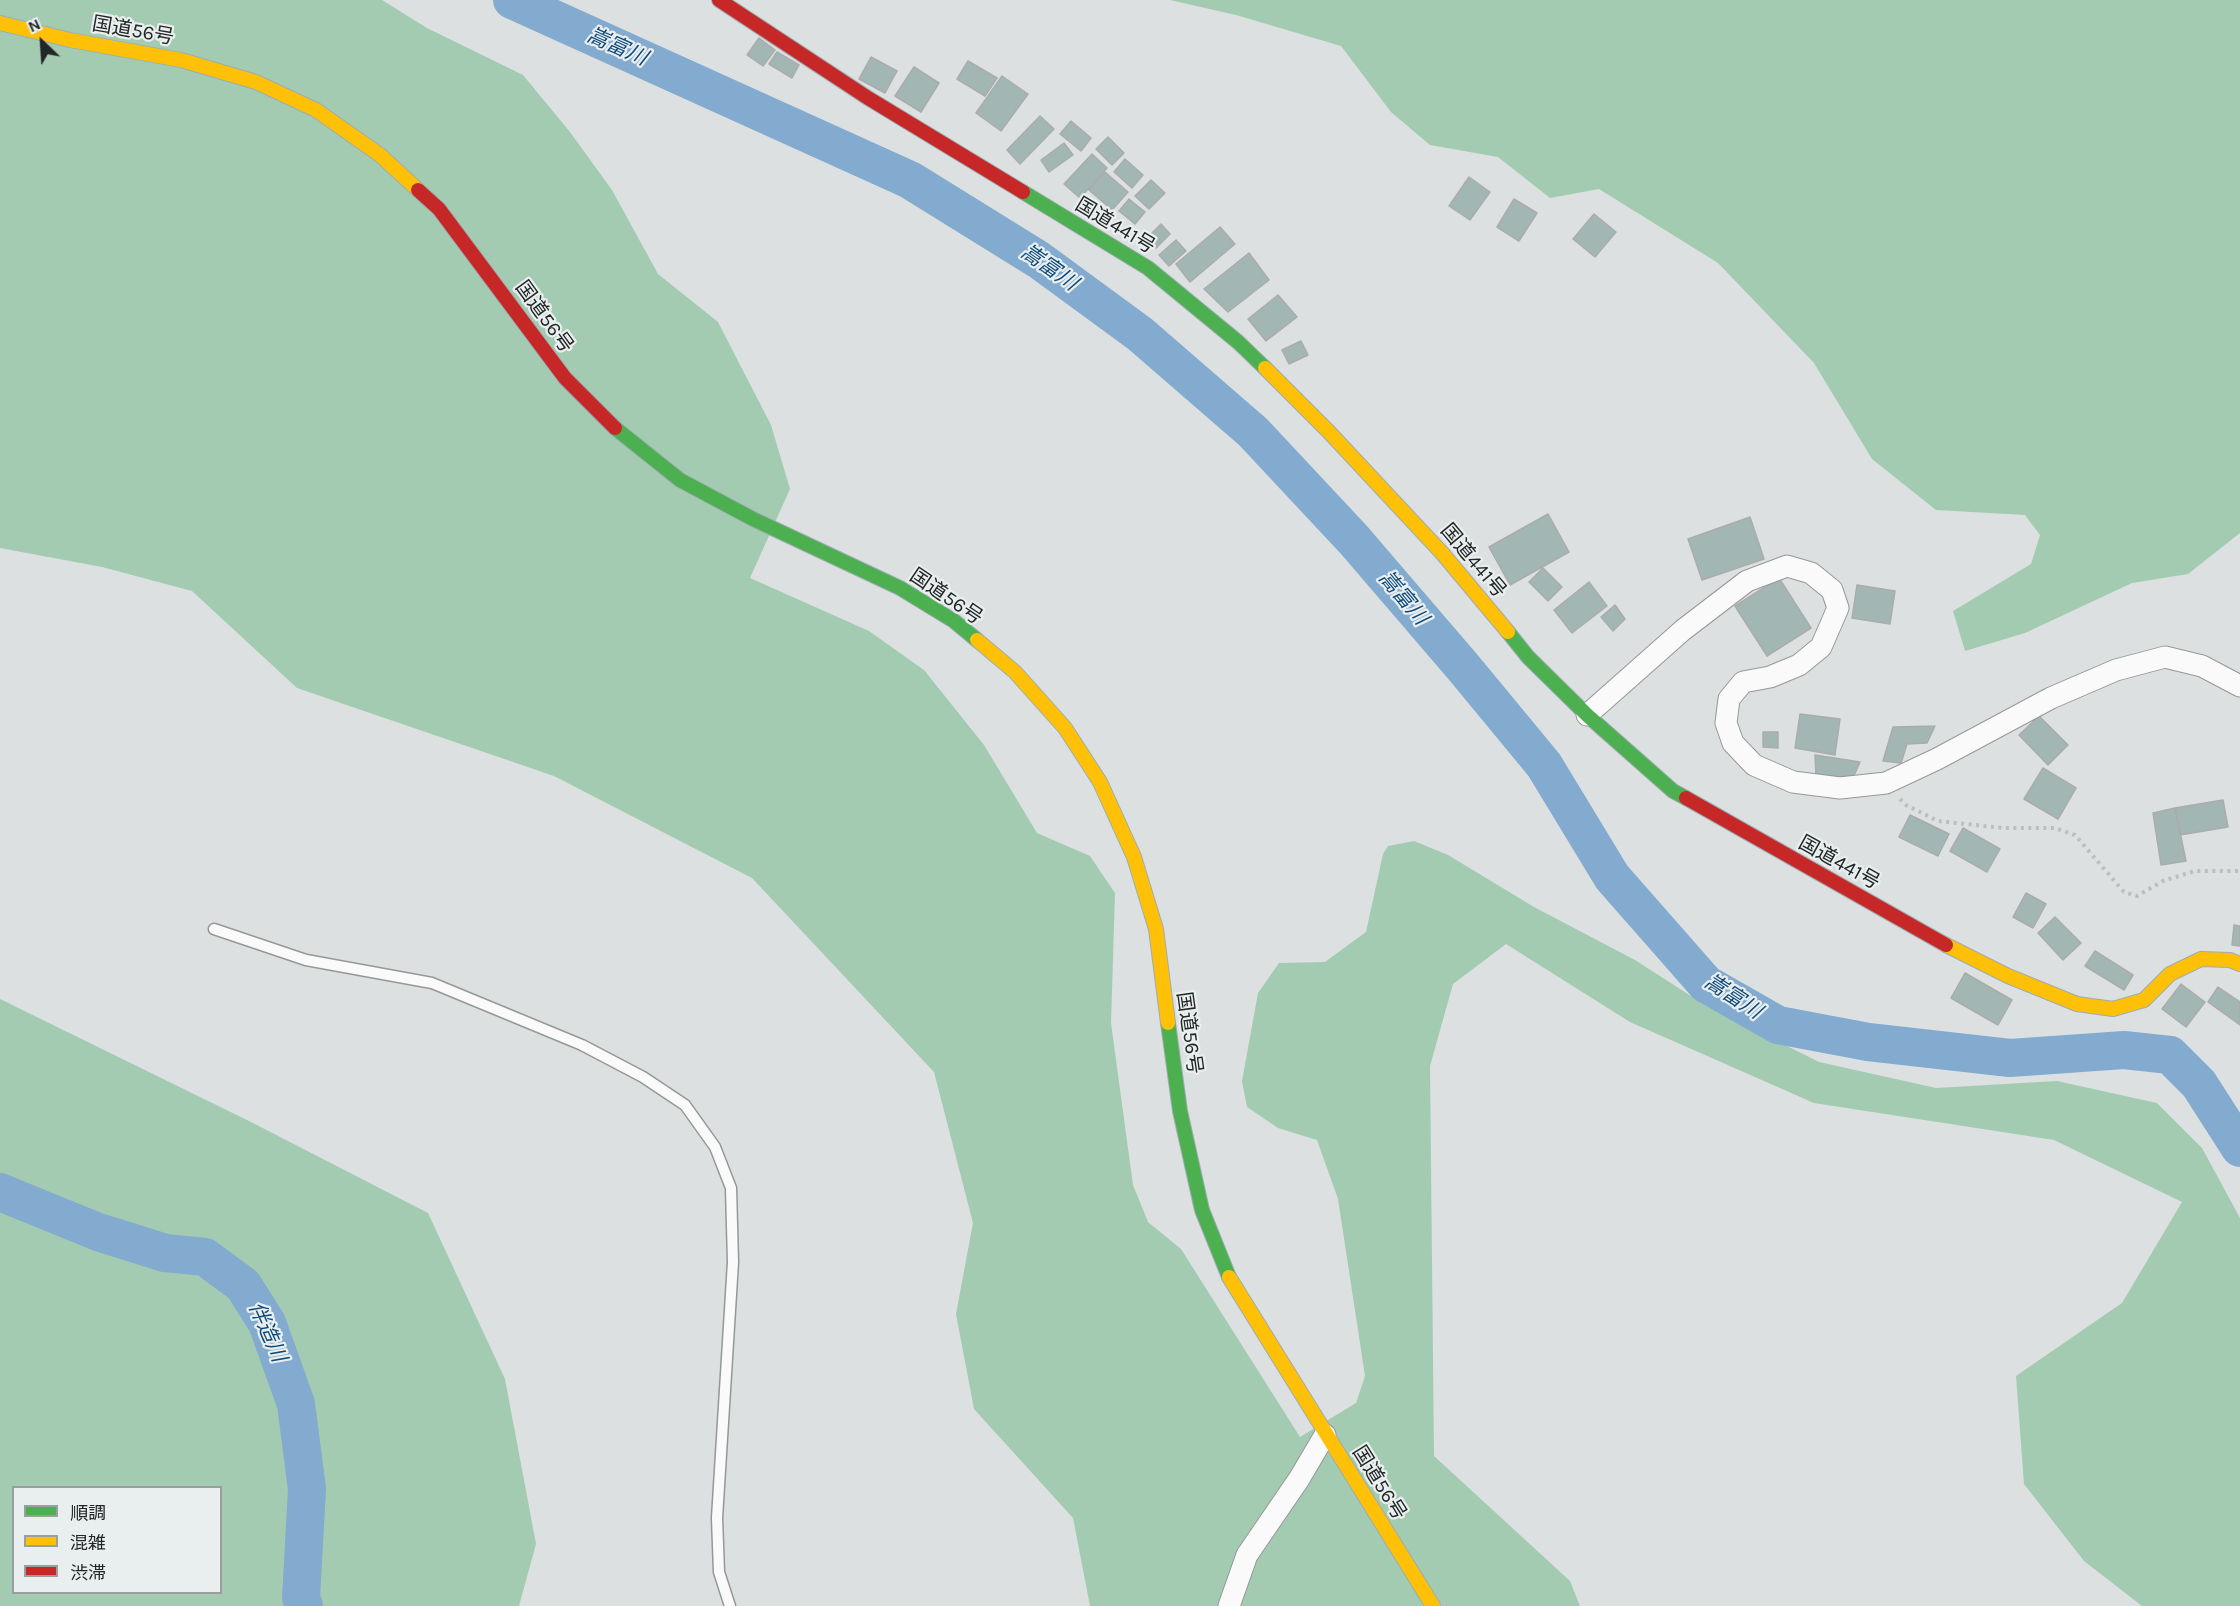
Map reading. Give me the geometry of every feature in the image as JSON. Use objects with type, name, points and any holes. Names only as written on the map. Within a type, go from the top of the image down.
[{"type":"highway","name":"国道441号","points":[[719,0],[877,104],[1148,268],[1238,342],[1329,432],[1442,553],[1528,657],[1587,716],[1673,791],[1935,939],[2008,976],[2077,1004],[2113,1010],[2144,1000],[2170,974],[2201,959],[2230,960],[2240,964]]},
{"type":"highway","name":"国道56号","points":[[0,23],[70,40],[181,60],[256,82],[316,110],[380,155],[439,209],[565,378],[615,428],[680,480],[753,519],[900,588],[954,621],[1015,672],[1071,737],[1100,782],[1134,857],[1156,929],[1180,1111],[1202,1210],[1231,1282],[1433,1606]]},
{"type":"street","points":[[1587,716],[1683,630],[1747,581],[1787,566],[1811,573],[1833,590],[1838,608],[1821,647],[1799,665],[1770,677],[1743,682],[1729,699],[1726,723],[1733,743],[1754,765],[1793,782],[1840,788],[1886,783],[1937,759],[2050,698],[2116,670],[2165,657],[2202,666],[2240,686]]},
{"type":"street","points":[[1228,1606],[1246,1556],[1299,1479],[1325,1435]]},
{"type":"lane","points":[[214,929],[306,960],[432,983],[582,1045],[643,1077],[686,1105],[715,1148],[731,1188],[733,1262],[717,1518],[719,1572],[730,1606]]},
{"type":"path","points":[[1886,783],[1906,805],[1938,821],[2003,828],[2055,828],[2075,835],[2124,892],[2137,896],[2163,881],[2195,871],[2240,871]]},
{"type":"green space","points":[[0,0],[382,0],[427,28],[523,75],[570,132],[612,190],[658,274],[718,322],[771,425],[790,489],[750,578],[869,631],[924,670],[984,745],[1037,833],[1090,856],[1115,893],[1111,1023],[1133,1185],[1148,1222],[1181,1249],[1300,1437],[1356,1403],[1365,1376],[1338,1199],[1317,1140],[1278,1128],[1247,1107],[1242,1081],[1258,993],[1279,963],[1325,962],[1366,932],[1383,854],[1388,846],[1414,841],[1448,855],[1534,907],[1635,960],[1705,1005],[1819,1062],[1936,1088],[2057,1081],[2157,1103],[2202,1148],[2240,1218],[2240,1606],[2142,1606],[2084,1561],[2024,1484],[2016,1376],[2122,1303],[2182,1202],[2054,1140],[1814,1103],[1630,1022],[1506,944],[1453,984],[1430,1066],[1434,1456],[1570,1581],[1580,1606],[1090,1606],[1073,1518],[974,1409],[956,1314],[973,1223],[934,1072],[752,878],[554,776],[297,688],[192,591],[102,567],[0,548]]},
{"type":"green space","points":[[1170,0],[2240,0],[2240,533],[2188,574],[2132,583],[2025,633],[1965,651],[1953,611],[2031,564],[2040,535],[2025,515],[1936,510],[1872,459],[1814,363],[1718,263],[1599,189],[1550,198],[1498,157],[1430,145],[1391,112],[1341,46],[1236,15]]},
{"type":"green space","points":[[0,999],[251,1122],[428,1213],[505,1379],[536,1544],[519,1606],[0,1606]]},
{"type":"building","points":[[759,38],[775,50],[763,66],[747,55]]},
{"type":"building","points":[[777,52],[799,65],[792,78],[769,64]]},
{"type":"building","points":[[871,57],[897,71],[885,93],[859,79]]},
{"type":"building","points":[[968,61],[997,78],[985,96],[957,79]]},
{"type":"building","points":[[914,67],[939,83],[921,112],[895,96]]},
{"type":"building","points":[[1002,76],[1028,94],[1001,131],[976,113]]},
{"type":"building","points":[[1040,116],[1054,129],[1020,164],[1007,150]]},
{"type":"building","points":[[1071,121],[1091,138],[1081,151],[1060,134]]},
{"type":"building","points":[[1108,137],[1124,153],[1112,165],[1096,149]]},
{"type":"building","points":[[1064,143],[1073,155],[1049,172],[1041,160]]},
{"type":"building","points":[[1092,154],[1107,168],[1080,198],[1064,184]]},
{"type":"building","points":[[1125,159],[1143,175],[1132,188],[1114,172]]},
{"type":"building","points":[[1105,172],[1128,192],[1112,210],[1089,190]]},
{"type":"building","points":[[1469,177],[1490,192],[1470,220],[1449,206]]},
{"type":"building","points":[[1151,180],[1165,193],[1149,209],[1135,196]]},
{"type":"building","points":[[1129,199],[1145,212],[1135,224],[1119,211]]},
{"type":"building","points":[[1514,199],[1537,213],[1519,241],[1497,227]]},
{"type":"building","points":[[1594,214],[1616,232],[1595,257],[1573,239]]},
{"type":"building","points":[[1161,224],[1170,234],[1156,248],[1147,238]]},
{"type":"building","points":[[1220,227],[1235,244],[1190,282],[1176,264]]},
{"type":"building","points":[[1176,240],[1186,251],[1169,266],[1159,255]]},
{"type":"building","points":[[1249,253],[1269,280],[1228,312],[1204,289]]},
{"type":"building","points":[[1278,295],[1297,317],[1266,341],[1248,319]]},
{"type":"building","points":[[1301,341],[1308,355],[1289,364],[1282,350]]},
{"type":"building","points":[[1548,514],[1569,552],[1510,585],[1489,547]]},
{"type":"building","points":[[1750,517],[1764,559],[1702,580],[1688,539]]},
{"type":"building","points":[[1543,568],[1562,587],[1548,601],[1529,582]]},
{"type":"building","points":[[1779,578],[1811,628],[1767,656],[1735,606]]},
{"type":"building","points":[[1589,582],[1607,606],[1572,633],[1554,610]]},
{"type":"building","points":[[1857,585],[1895,591],[1890,624],[1852,618]]},
{"type":"building","points":[[1615,605],[1625,619],[1613,631],[1601,617]]},
{"type":"building","points":[[1800,714],[1840,719],[1835,755],[1795,748]]},
{"type":"building","points":[[2039,716],[2068,745],[2048,765],[2019,735]]},
{"type":"building","points":[[1935,726],[1927,743],[1907,744],[1901,763],[1883,761],[1893,727]]},
{"type":"building","points":[[1763,732],[1778,732],[1778,748],[1763,747]]},
{"type":"building","points":[[1815,755],[1860,762],[1853,778],[1816,776]]},
{"type":"building","points":[[2043,768],[2076,788],[2058,819],[2024,799]]},
{"type":"building","points":[[2223,800],[2228,827],[2180,835],[2175,808]]},
{"type":"building","points":[[2175,808],[2186,861],[2161,865],[2153,813]]},
{"type":"building","points":[[1910,815],[1949,834],[1938,856],[1899,837]]},
{"type":"building","points":[[1963,828],[2000,849],[1987,872],[1950,851]]},
{"type":"building","points":[[2026,893],[2046,904],[2033,928],[2013,917]]},
{"type":"building","points":[[2055,917],[2081,943],[2063,960],[2038,933]]},
{"type":"building","points":[[2234,925],[2240,926],[2240,946],[2232,945]]},
{"type":"building","points":[[2095,951],[2133,975],[2124,990],[2085,966]]},
{"type":"building","points":[[1965,973],[2012,1000],[1998,1025],[1951,998]]},
{"type":"building","points":[[2181,984],[2205,1002],[2186,1027],[2162,1009]]},
{"type":"building","points":[[2218,987],[2240,1002],[2240,1025],[2208,1002]]},
{"type":"waterway","name":"嵩富川","points":[[512,0],[910,180],[1039,260],[1140,334],[1253,432],[1354,540],[1544,765],[1612,877],[1706,984],[1778,1025],[1868,1042],[2010,1058],[2124,1050],[2170,1055],[2199,1084],[2240,1148]]},
{"type":"waterway","name":"伴造川","points":[[0,1192],[98,1232],[165,1253],[205,1257],[243,1285],[267,1323],[296,1404],[307,1489],[301,1598],[304,1606]]},
{"type":"traffic: fast","points":[[1023,192],[1148,268],[1238,342],[1265,368]]},
{"type":"traffic: fast","points":[[615,428],[680,480],[753,519],[900,588],[954,621],[977,640]]},
{"type":"traffic: fast","points":[[1508,632],[1528,657],[1587,715],[1673,791],[1686,798]]},
{"type":"traffic: fast","points":[[1168,1023],[1180,1111],[1202,1210],[1229,1277]]},
{"type":"traffic: slow","points":[[0,23],[70,40],[181,60],[256,82],[316,110],[380,155],[418,190]]},
{"type":"traffic: slow","points":[[1265,368],[1329,432],[1442,553],[1508,632]]},
{"type":"traffic: slow","points":[[977,640],[1015,672],[1065,728],[1100,782],[1134,857],[1156,929],[1168,1023]]},
{"type":"traffic: slow","points":[[1946,945],[2008,976],[2077,1004],[2113,1009],[2144,1000],[2170,974],[2201,959],[2230,960],[2240,964]]},
{"type":"traffic: slow","points":[[1229,1277],[1433,1606]]},
{"type":"traffic: jam","points":[[719,0],[868,98],[1023,192]]},
{"type":"traffic: jam","points":[[418,190],[439,209],[565,378],[615,428]]},
{"type":"traffic: jam","points":[[1686,798],[1946,945]]}]
